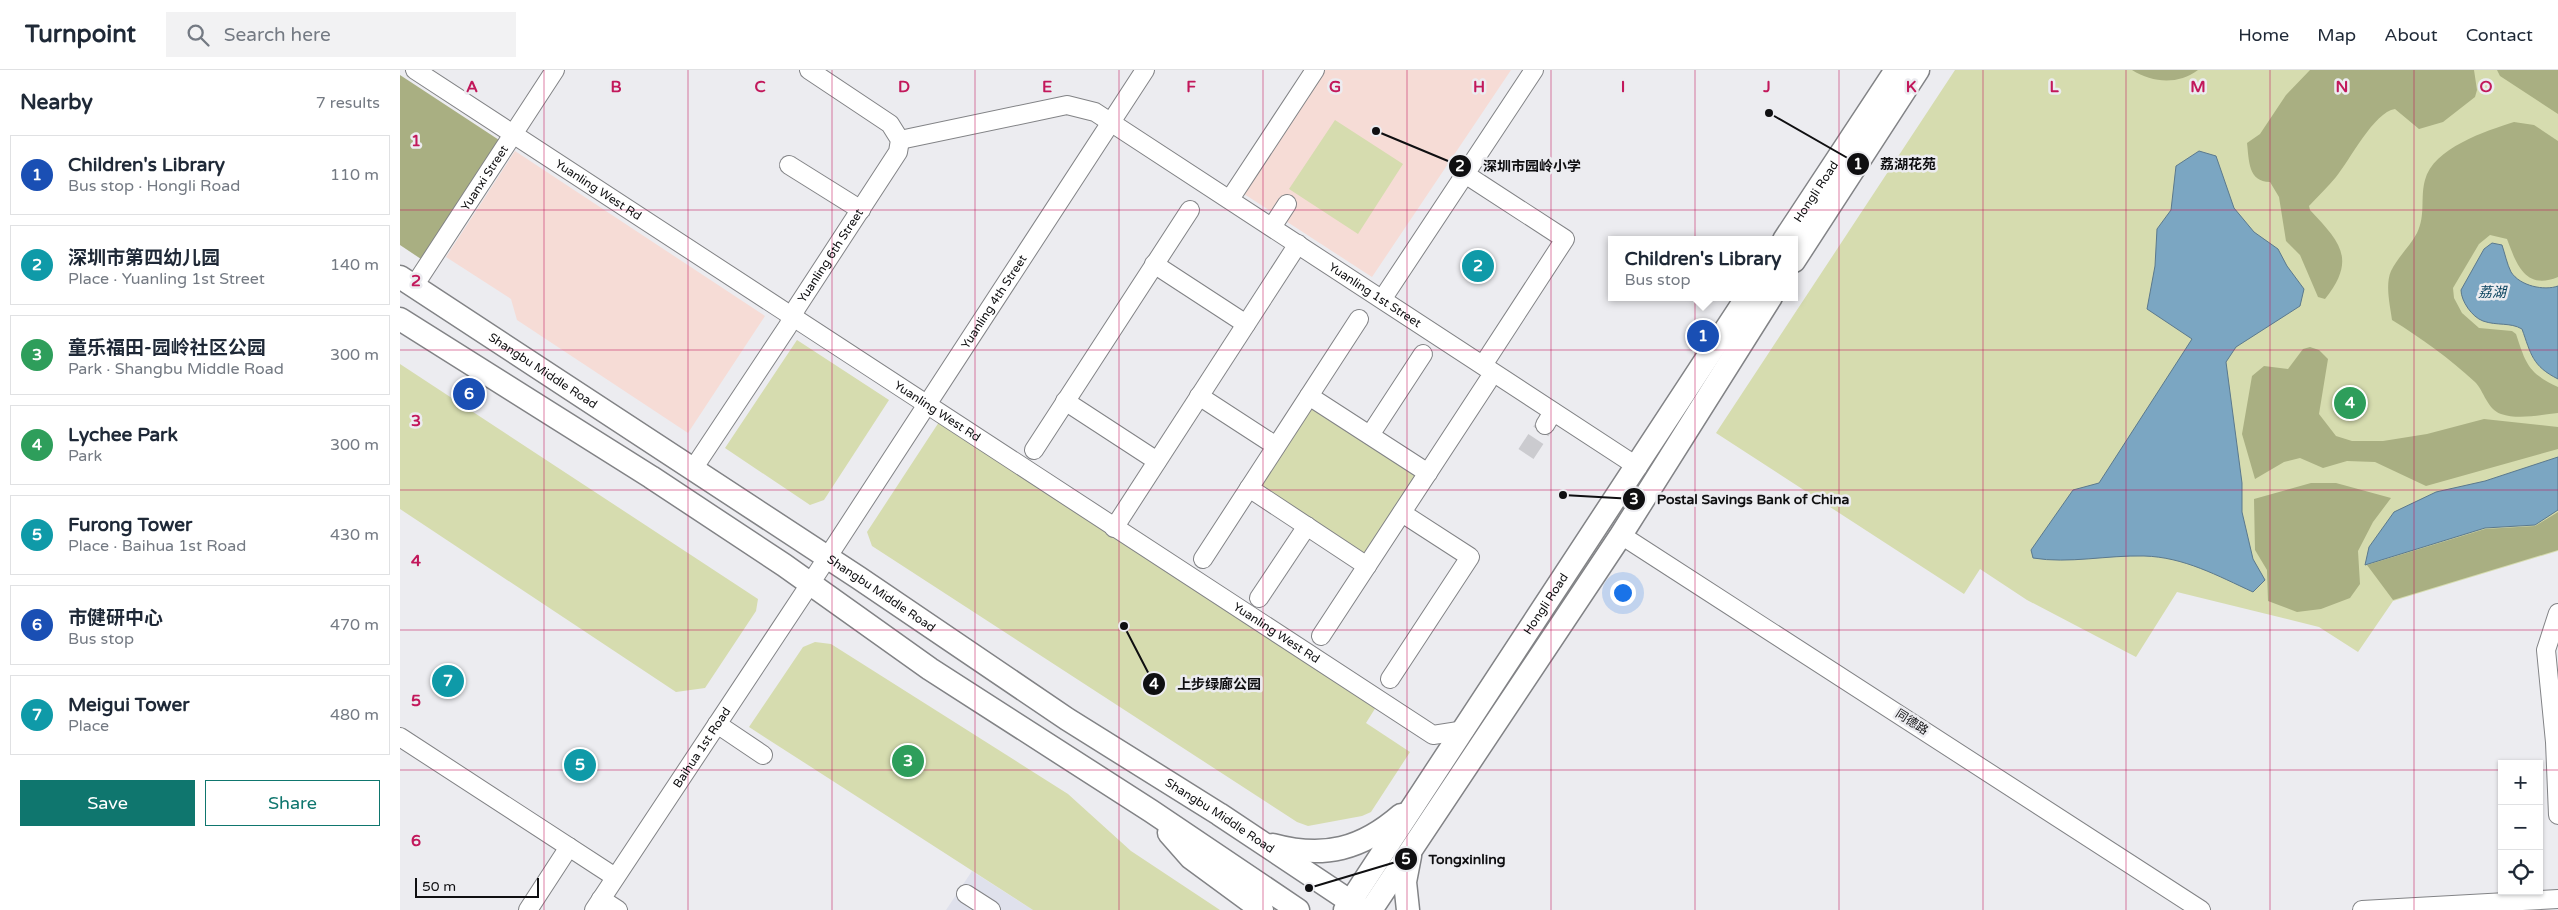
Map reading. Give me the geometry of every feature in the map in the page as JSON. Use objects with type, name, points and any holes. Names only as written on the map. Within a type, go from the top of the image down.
[{"type":"main road","name":"Hongli Road","points":[[1787,236],[1896,70]]},
{"type":"main road","name":"Hongli Road","points":[[1798,255],[1918,70]]},
{"type":"main road","name":"Shangbu Middle Road","points":[[407,281],[1067,719],[1255,838],[1357,908]]},
{"type":"main road","name":"Hongli Road","points":[[1357,908],[1420,797],[1744,301]]},
{"type":"main road","name":"Hongli Road","points":[[1357,908],[1427,824],[1502,717],[1621,535],[1768,301]]},
{"type":"main road","points":[[400,319],[650,477],[810,584],[930,669],[1151,811],[1298,910]]},
{"type":"main road","points":[[1255,838],[1277,846],[1301,850],[1323,851],[1346,848],[1380,832],[1420,797]]},
{"type":"main road","points":[[1151,811],[1191,858],[1262,910]]},
{"type":"main road","points":[[1408,910],[1405,882],[1410,856],[1427,824]]},
{"type":"street","name":"Yuanling West Rd","points":[[415,70],[1433,735],[1464,730]]},
{"type":"street","name":"Yuanxi Street","points":[[407,281],[513,135],[555,70]]},
{"type":"street","points":[[809,70],[830,76],[890,124],[900,140]]},
{"type":"street","name":"Yuanling 4th Street","points":[[827,558],[1113,122],[1145,70]]},
{"type":"street","points":[[1230,199],[1315,70]]},
{"type":"street","points":[[1387,292],[1534,70]]},
{"type":"street","name":"Yuanling 1st Street","points":[[900,140],[1067,105],[1095,112],[1298,244],[1549,418],[1638,466]]},
{"type":"street","name":"Yuanling 6th Street","points":[[693,469],[898,152],[900,140]]},
{"type":"street","points":[[789,164],[861,210]]},
{"type":"street","points":[[1321,636],[1428,473],[1485,373],[1565,240],[1465,174]]},
{"type":"street","points":[[1272,227],[1287,204]]},
{"type":"street","points":[[1034,450],[1190,210]]},
{"type":"street","points":[[1114,528],[1298,244]]},
{"type":"street","points":[[1154,264],[1246,324]]},
{"type":"street","points":[[1203,558],[1359,319]]},
{"type":"street","points":[[1370,436],[1423,354]]},
{"type":"street","points":[[1199,396],[1276,446]]},
{"type":"street","points":[[1309,396],[1428,473]]},
{"type":"street","points":[[1065,401],[1157,461]]},
{"type":"street","points":[[1249,488],[1367,566]]},
{"type":"street","points":[[1390,679],[1470,557],[1402,513]]},
{"type":"street","points":[[1259,598],[1307,526]]},
{"type":"street","name":"同德路","points":[[1621,535],[2201,910]]},
{"type":"street","name":"Baihua 1st Road","points":[[597,904],[827,558]]},
{"type":"street","points":[[2558,613],[2546,650],[2555,742],[2558,815]]},
{"type":"street","points":[[717,724],[763,754]]},
{"type":"street","points":[[400,737],[615,877]]},
{"type":"street","points":[[528,910],[569,847]]},
{"type":"street","points":[[966,894],[991,910]]},
{"type":"street","points":[[2362,910],[2558,899]]},
{"type":"street","points":[[597,904],[618,910]]},
{"type":"shaded area","points":[[1323,70],[1511,70],[1372,277],[1241,192]]},
{"type":"shaded area","points":[[515,151],[765,316],[688,433],[517,320],[511,299],[446,257]]},
{"type":"shaded area","points":[[972,871],[1033,910],[946,910]]},
{"type":"green space","points":[[1955,70],[2558,70],[2558,551],[2393,601],[2358,652],[2319,627],[2177,592],[2136,657],[2027,600],[1980,569],[1964,594],[1716,433]]},
{"type":"green space","points":[[2132,70],[2198,70],[2190,75],[2174,80],[2157,80]]},
{"type":"green space","points":[[2310,70],[2474,70],[2477,90],[2475,97],[2443,122],[2419,129],[2395,109],[2387,112],[2371,127],[2336,177],[2309,206],[2310,210],[2330,232],[2341,252],[2340,273],[2335,285],[2325,299],[2318,297],[2300,255],[2286,241],[2279,197],[2270,182],[2257,178],[2251,169],[2247,143],[2260,134],[2286,95]]},
{"type":"green space","points":[[2497,70],[2558,70],[2558,114],[2500,76]]},
{"type":"green space","points":[[400,75],[499,140],[421,259],[400,245]]},
{"type":"green space","points":[[1335,120],[1403,164],[1358,234],[1289,189]]},
{"type":"green space","points":[[2514,122],[2534,125],[2558,141],[2558,277],[2537,280],[2530,277],[2518,265],[2507,239],[2490,235],[2479,244],[2453,288],[2454,298],[2462,313],[2479,328],[2512,331],[2516,334],[2526,360],[2534,372],[2558,387],[2558,413],[2522,417],[2508,416],[2496,412],[2475,382],[2465,373],[2435,349],[2392,320],[2388,289],[2391,271],[2420,226],[2425,180],[2430,169],[2438,159],[2462,142],[2489,130]]},
{"type":"green space","points":[[797,340],[889,400],[824,500],[810,505],[725,448]]},
{"type":"green space","points":[[2310,347],[2319,350],[2328,359],[2319,414],[2336,436],[2352,441],[2383,441],[2427,434],[2484,419],[2558,427],[2558,449],[2426,486],[2375,462],[2347,461],[2323,468],[2300,458],[2284,462],[2255,479],[2242,434],[2252,376],[2264,366],[2288,369],[2303,349]]},
{"type":"green space","points":[[400,364],[758,599],[756,611],[705,688],[676,692],[400,509]]},
{"type":"green space","points":[[1317,408],[1414,471],[1415,480],[1368,553],[1361,555],[1262,490],[1259,482],[1306,410]]},
{"type":"green space","points":[[939,422],[1376,707],[1366,723],[1410,752],[1371,812],[1362,816],[1308,826],[1297,822],[872,546],[867,532]]},
{"type":"green space","points":[[2311,483],[2336,483],[2391,498],[2373,522],[2358,551],[2360,584],[2350,598],[2321,609],[2297,612],[2268,601],[2267,570],[2255,550],[2254,499]]},
{"type":"green space","points":[[2558,512],[2558,550],[2393,600],[2367,565],[2485,529],[2535,526]]},
{"type":"green space","points":[[815,642],[831,644],[1068,794],[1131,851],[1220,910],[1033,910],[749,727],[803,647]]},
{"type":"water","points":[[2199,151],[2216,156],[2234,208],[2254,232],[2278,249],[2287,266],[2304,289],[2300,306],[2236,347],[2226,362],[2242,483],[2242,512],[2253,559],[2265,580],[2253,592],[2200,568],[2159,557],[2047,560],[2033,558],[2031,550],[2073,490],[2099,483],[2192,339],[2147,309],[2155,266],[2157,229],[2171,210],[2176,166]]},
{"type":"water","name":"荔湖","points":[[2492,243],[2502,245],[2511,272],[2520,281],[2546,288],[2558,286],[2558,379],[2538,364],[2530,352],[2522,329],[2513,325],[2483,321],[2475,316],[2465,304],[2461,290],[2484,249]]},
{"type":"water","points":[[2558,457],[2558,510],[2535,525],[2485,528],[2365,565],[2369,547],[2394,512],[2436,492],[2485,481]]},
{"type":"tunnel","points":[[1526,454],[1545,425]]},
{"type":"place","name":"荔湖花苑","points":[[1769,113]]},
{"type":"place","name":"深圳市园岭小学","points":[[1376,131]]},
{"type":"place","name":"深圳市第四幼儿园","points":[[1478,266]]},
{"type":"place","name":"Children's Library","points":[[1703,336]]},
{"type":"place","name":"市健研中心","points":[[469,394]]},
{"type":"place","name":"Lychee Park","points":[[2350,403]]},
{"type":"place","name":"Postal Savings Bank of China","points":[[1563,495]]},
{"type":"place","name":"上步绿廊公园","points":[[1124,626]]},
{"type":"place","name":"Meigui Tower","points":[[448,681]]},
{"type":"place","name":"童乐福田-园岭社区公园","points":[[908,761]]},
{"type":"place","name":"Furong Tower","points":[[580,765]]},
{"type":"place","name":"Tongxinling","points":[[1309,888]]}]
